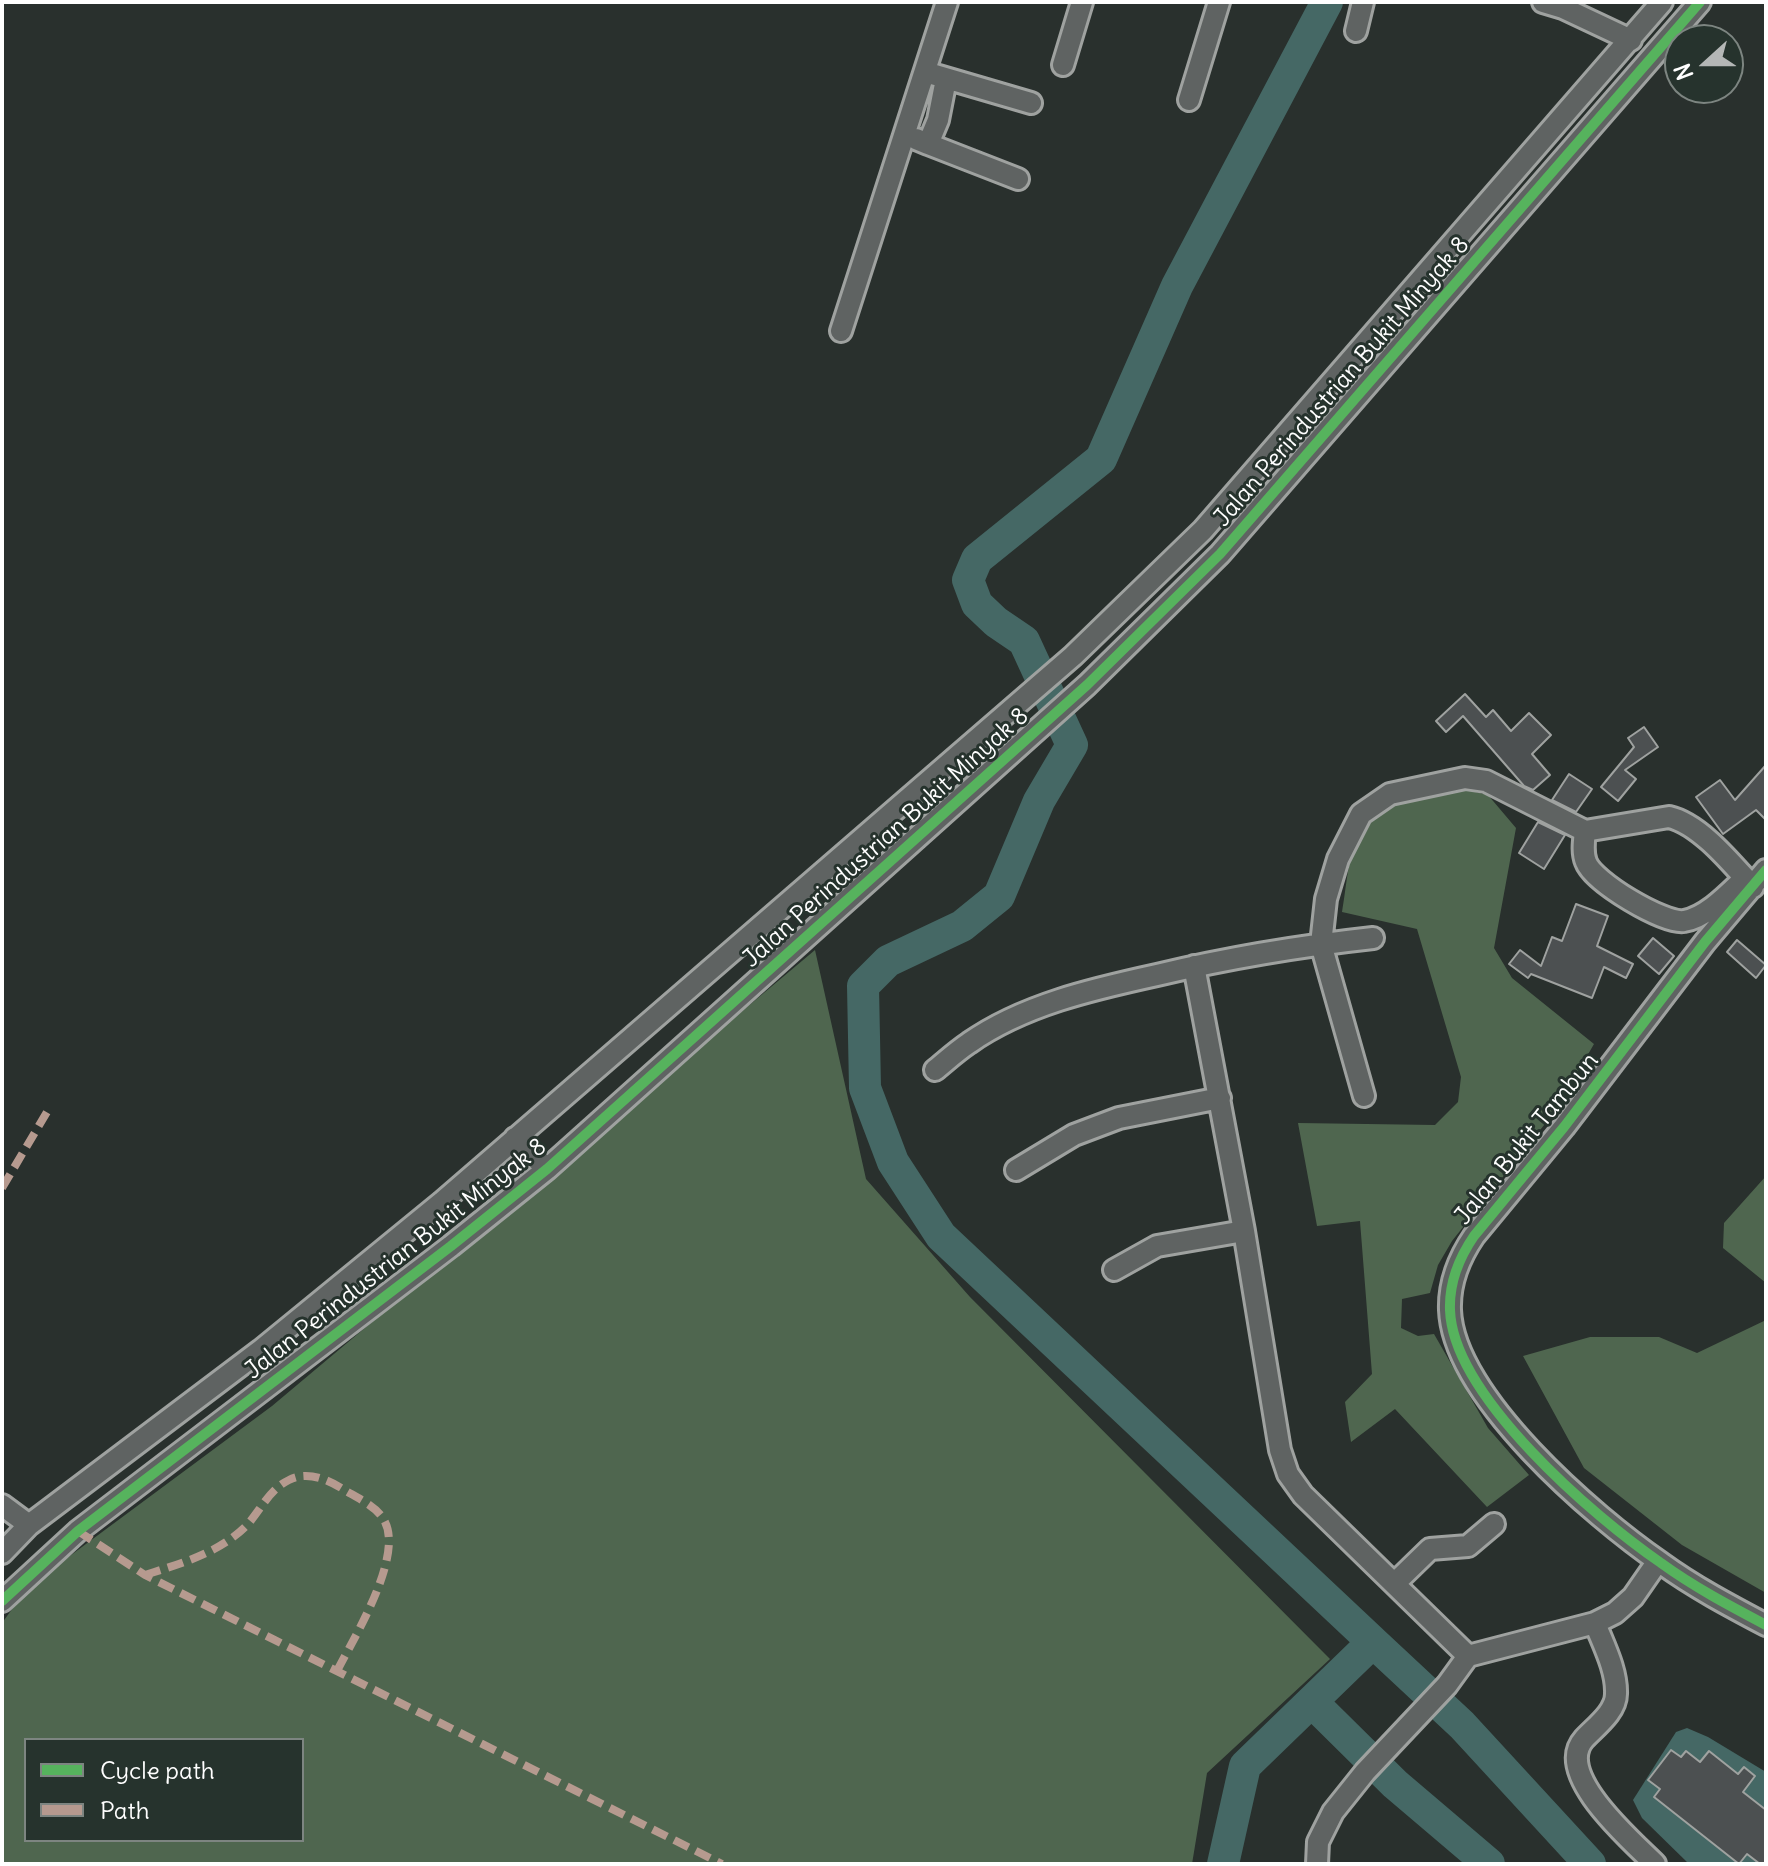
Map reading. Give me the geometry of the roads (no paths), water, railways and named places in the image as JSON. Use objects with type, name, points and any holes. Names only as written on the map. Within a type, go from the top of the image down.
[{"type":"street","points":[[841,331],[947,2]]},
{"type":"street","points":[[1063,65],[1082,2]]},
{"type":"street","points":[[1189,100],[1219,2]]},
{"type":"street","points":[[1356,31],[1363,2]]},
{"type":"street","name":"Jalan Perindustrian Bukit Minyak 8","points":[[2,1553],[29,1525],[261,1350],[515,1138],[1073,656],[1203,530],[1662,2]]},
{"type":"street","name":"Jalan Perindustrian Bukit Minyak 8","points":[[2,1601],[78,1531],[547,1169],[1087,685],[1220,554],[1700,2]]},
{"type":"street","points":[[1557,4],[1631,40]]},
{"type":"street","points":[[925,72],[1031,103]]},
{"type":"street","points":[[928,144],[938,120],[946,79]]},
{"type":"street","points":[[904,135],[1018,179]]},
{"type":"street","points":[[1364,1096],[1321,944],[1326,899],[1338,859],[1361,814],[1390,794],[1465,778],[1486,781],[1585,831],[1669,817],[1680,820],[1759,876],[1704,912],[1690,919],[1672,921],[1606,885],[1594,875],[1586,863],[1583,848],[1585,831]]},
{"type":"street","name":"Jalan Bukit Tambun","points":[[1759,876],[1564,1127],[1474,1236],[1462,1254],[1452,1289],[1450,1312],[1459,1345],[1475,1380],[1496,1409],[1572,1492],[1658,1561],[1766,1625]]},
{"type":"street","points":[[935,1070],[970,1042],[1016,1018],[1087,991],[1194,966],[1373,938]]},
{"type":"street","points":[[1194,966],[1244,1231],[1280,1450],[1288,1474],[1303,1495],[1468,1656]]},
{"type":"street","points":[[1016,1170],[1074,1135],[1119,1118],[1220,1098]]},
{"type":"street","points":[[515,1138],[547,1169]]},
{"type":"street","points":[[1114,1270],[1157,1246],[1244,1231]]},
{"type":"street","points":[[2,1505],[29,1525]]},
{"type":"street","points":[[1395,1583],[1430,1549],[1468,1546],[1494,1524]]},
{"type":"street","points":[[1317,1864],[1318,1842],[1333,1812],[1365,1772],[1447,1685],[1468,1656],[1595,1623],[1615,1613],[1633,1597],[1658,1561]]},
{"type":"street","points":[[1595,1623],[1609,1661],[1616,1693],[1615,1704],[1580,1743],[1576,1756],[1579,1772],[1584,1786],[1615,1825],[1655,1864]]},
{"type":"water","points":[[1687,1728],[1766,1772],[1766,1864],[1689,1864],[1642,1818],[1633,1800],[1676,1732]]},
{"type":"waterway","points":[[1327,2],[1177,286],[1101,459],[977,559],[968,580],[977,604],[1024,641],[1072,745],[1039,801],[999,896],[962,926],[888,961],[863,986],[865,1088],[893,1162],[941,1236],[1373,1642]]},
{"type":"waterway","points":[[1223,1864],[1245,1766],[1373,1642],[1462,1725],[1590,1864]]},
{"type":"waterway","points":[[1312,1702],[1395,1784],[1489,1864]]}]
